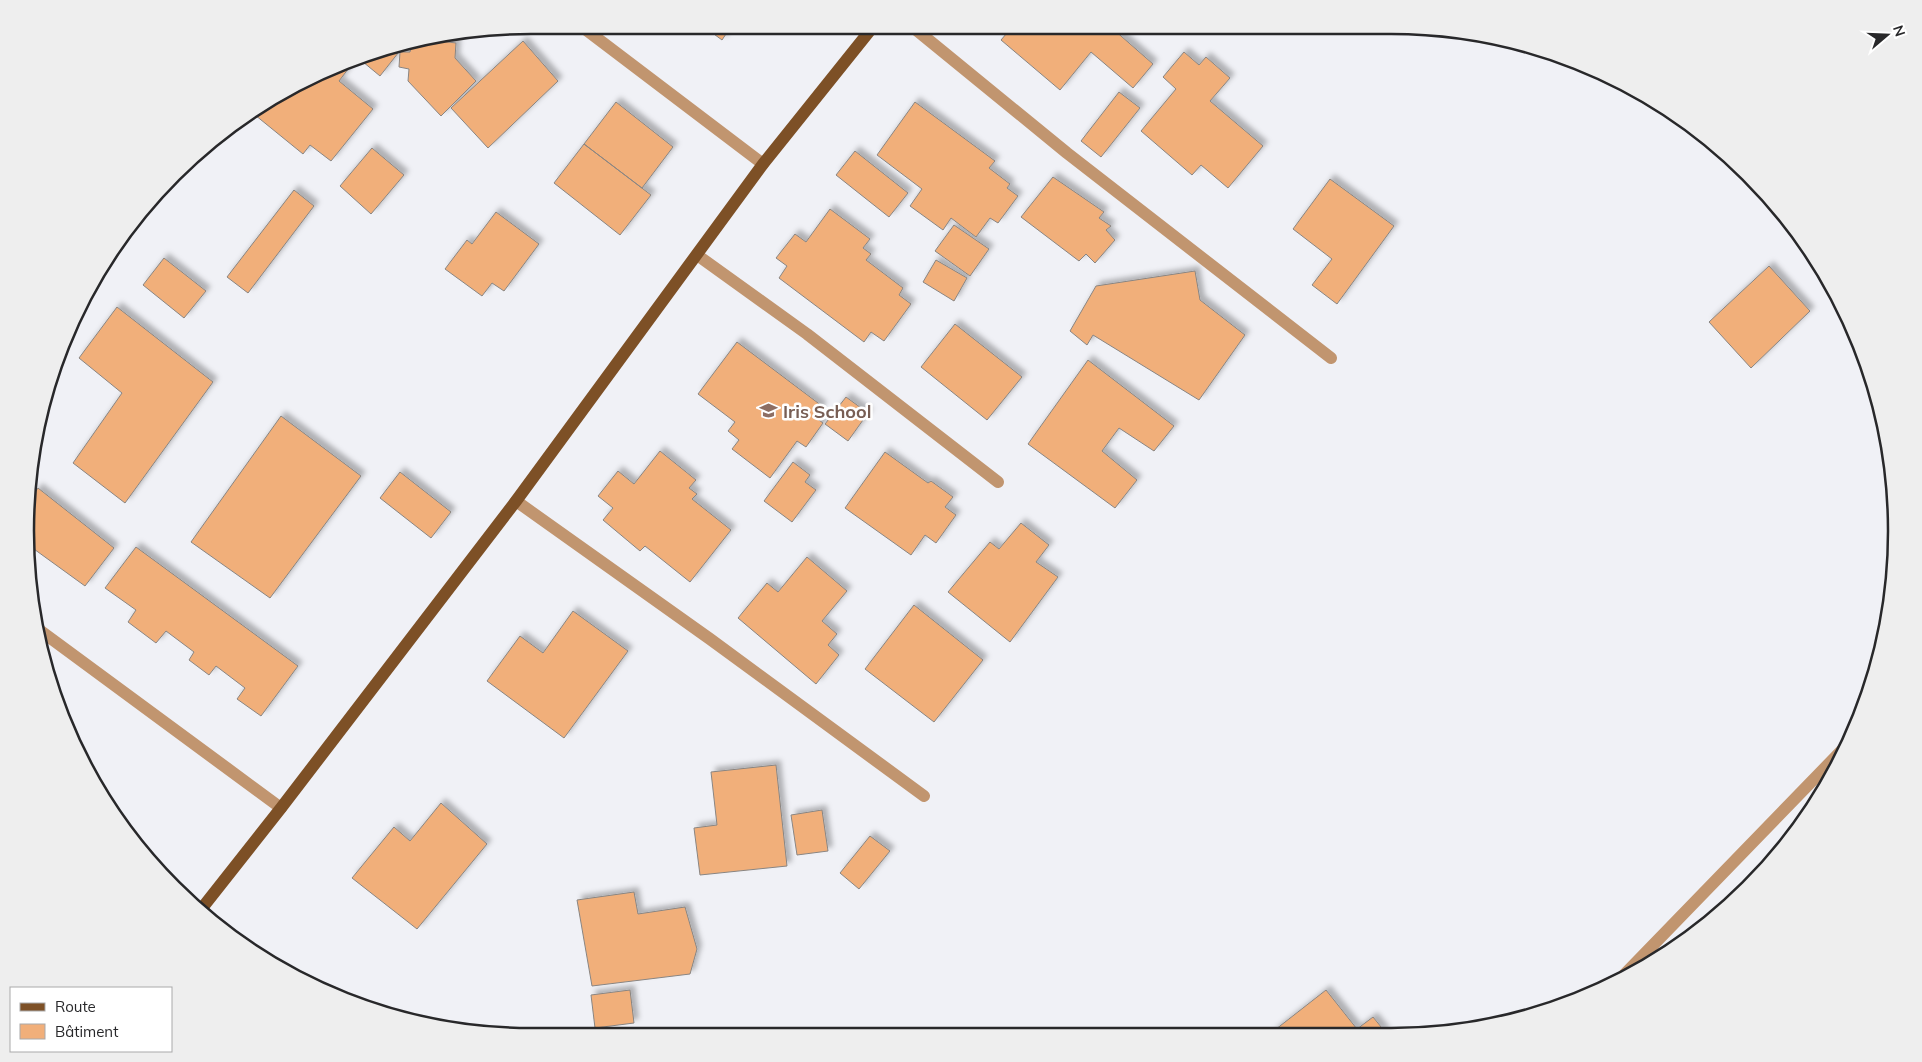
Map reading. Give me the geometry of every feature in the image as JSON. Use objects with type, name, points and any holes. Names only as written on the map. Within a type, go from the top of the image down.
[{"type":"main road","points":[[204,906],[282,808],[516,501],[763,164],[867,34]]},
{"type":"street","points":[[591,34],[763,164]]},
{"type":"street","points":[[921,34],[1067,153],[1331,358]]},
{"type":"street","points":[[697,255],[807,334],[998,482]]},
{"type":"street","points":[[516,501],[710,639],[924,796]]},
{"type":"street","points":[[44,634],[282,808]]},
{"type":"street","points":[[1635,965],[1832,760]]},
{"type":"building","points":[[714,34],[726,34],[722,40]]},
{"type":"building","points":[[1006,34],[1119,34],[1153,64],[1133,88],[1091,52],[1060,90],[1001,40]]},
{"type":"building","points":[[444,41],[456,43],[455,58],[476,81],[441,116],[408,81],[409,69],[399,67],[400,52],[410,52],[411,49],[434,43]]},
{"type":"building","points":[[523,41],[558,81],[488,148],[451,108]]},
{"type":"building","points":[[399,52],[380,76],[364,63]]},
{"type":"building","points":[[1184,52],[1199,65],[1206,57],[1230,78],[1210,101],[1263,146],[1228,188],[1201,165],[1192,175],[1141,131],[1176,89],[1163,77]]},
{"type":"building","points":[[348,69],[339,81],[373,109],[331,161],[310,145],[303,154],[257,117],[282,100]]},
{"type":"building","points":[[1119,92],[1140,108],[1101,157],[1081,141]]},
{"type":"building","points":[[616,102],[673,147],[642,188],[584,144]]},
{"type":"building","points":[[915,102],[995,161],[989,168],[1010,184],[1007,188],[1018,196],[998,223],[990,218],[976,237],[951,218],[943,230],[910,206],[922,189],[877,155]]},
{"type":"building","points":[[584,144],[651,195],[620,235],[554,183]]},
{"type":"building","points":[[372,148],[404,175],[371,214],[340,186]]},
{"type":"building","points":[[855,151],[908,193],[889,217],[836,175]]},
{"type":"building","points":[[1053,177],[1104,212],[1099,218],[1111,226],[1106,230],[1115,240],[1095,263],[1086,254],[1079,261],[1021,217]]},
{"type":"building","points":[[1330,179],[1394,226],[1337,304],[1312,285],[1332,259],[1293,229]]},
{"type":"building","points":[[294,190],[314,206],[248,293],[227,277]]},
{"type":"building","points":[[830,209],[870,239],[863,248],[871,254],[866,260],[903,288],[899,295],[911,304],[884,341],[871,332],[864,342],[779,278],[787,266],[776,258],[795,234],[806,242]]},
{"type":"building","points":[[496,212],[539,244],[504,291],[492,283],[482,296],[445,269],[467,240],[472,244]]},
{"type":"building","points":[[954,225],[989,249],[970,276],[935,251]]},
{"type":"building","points":[[164,258],[206,291],[184,318],[143,285]]},
{"type":"building","points":[[936,260],[967,278],[954,301],[923,282]]},
{"type":"building","points":[[1769,266],[1810,311],[1751,368],[1709,322]]},
{"type":"building","points":[[1195,271],[1200,300],[1245,335],[1199,400],[1093,335],[1087,345],[1070,331],[1096,286]]},
{"type":"building","points":[[117,307],[213,382],[125,503],[73,463],[122,393],[79,358]]},
{"type":"building","points":[[955,324],[1022,377],[987,420],[921,367]]},
{"type":"building","name":"Iris School","points":[[737,342],[822,406],[815,417],[823,423],[806,447],[797,441],[770,478],[732,449],[739,440],[728,431],[735,422],[698,394]]},
{"type":"building","points":[[1088,360],[1174,426],[1154,451],[1119,428],[1102,451],[1137,480],[1115,508],[1028,444]]},
{"type":"building","points":[[846,397],[868,413],[848,441],[825,424]]},
{"type":"building","points":[[281,416],[361,476],[270,598],[191,542]]},
{"type":"building","points":[[660,451],[696,480],[689,488],[697,494],[692,499],[731,530],[690,582],[645,546],[640,551],[603,520],[613,508],[598,496],[618,471],[634,484]]},
{"type":"building","points":[[885,452],[928,483],[931,481],[953,497],[945,507],[956,515],[936,543],[925,535],[911,555],[845,508]]},
{"type":"building","points":[[793,462],[810,475],[805,482],[816,490],[792,522],[764,501]]},
{"type":"building","points":[[400,472],[451,512],[431,538],[380,498]]},
{"type":"building","points":[[38,488],[114,548],[85,586],[35,549],[36,491]]},
{"type":"building","points":[[1021,523],[1049,545],[1036,562],[1058,577],[1010,642],[948,592],[990,542],[999,549]]},
{"type":"building","points":[[136,547],[298,666],[261,716],[237,699],[245,688],[216,666],[209,675],[189,660],[194,652],[166,631],[156,643],[128,622],[136,610],[105,588]]},
{"type":"building","points":[[807,557],[847,591],[822,621],[837,634],[828,645],[839,655],[816,684],[738,618],[767,583],[778,592]]},
{"type":"building","points":[[914,605],[983,660],[934,722],[865,669]]},
{"type":"building","points":[[573,611],[628,651],[564,738],[487,681],[520,636],[543,653]]},
{"type":"building","points":[[776,765],[787,866],[700,875],[694,828],[717,825],[711,772]]},
{"type":"building","points":[[441,803],[487,844],[417,929],[352,878],[394,827],[410,841]]},
{"type":"building","points":[[822,810],[828,851],[797,855],[791,815]]},
{"type":"building","points":[[870,836],[890,851],[859,889],[840,873]]},
{"type":"building","points":[[634,892],[638,914],[685,907],[697,949],[690,974],[592,986],[577,900]]},
{"type":"building","points":[[630,990],[634,1023],[595,1028],[591,995]]},
{"type":"building","points":[[1326,990],[1356,1028],[1277,1028]]},
{"type":"building","points":[[1373,1017],[1382,1028],[1358,1028]]},
{"type":"place","name":"Iris School","points":[[769,411]]}]
